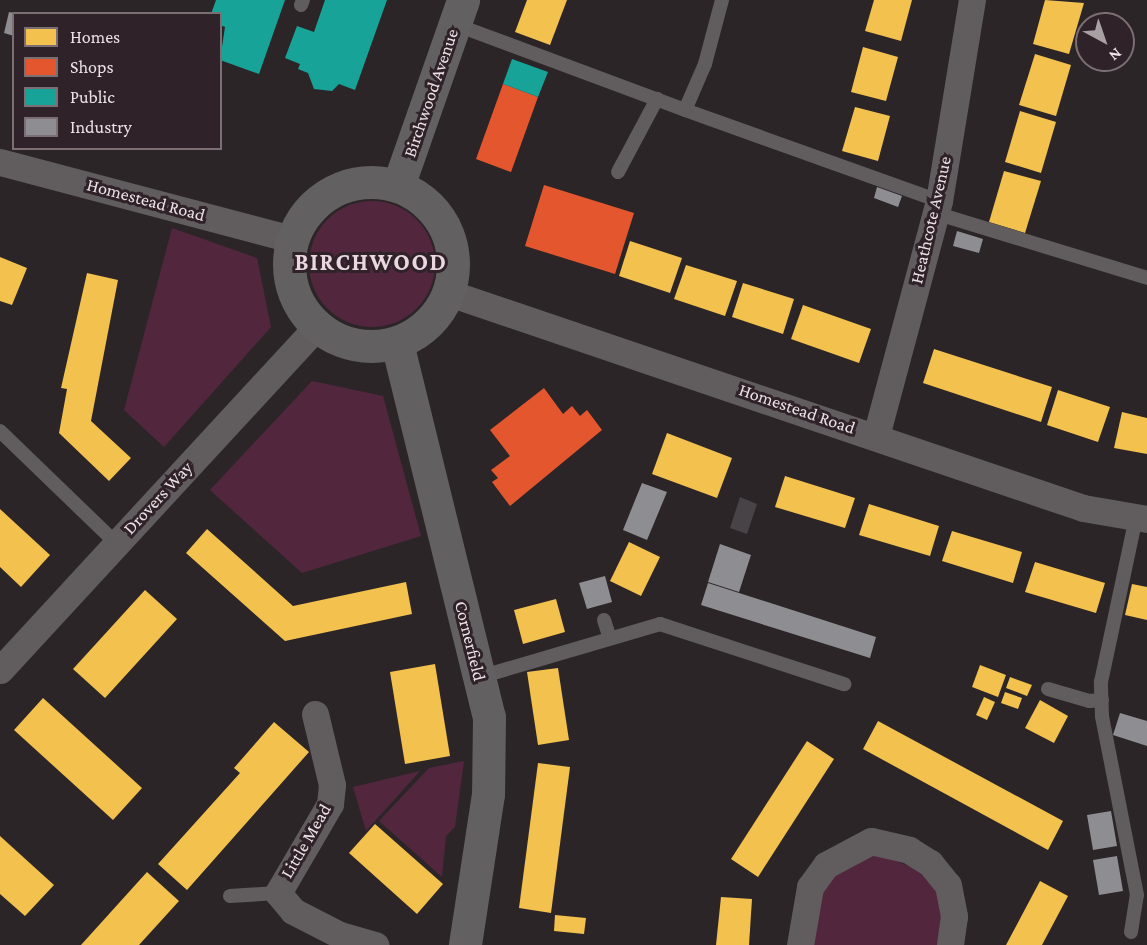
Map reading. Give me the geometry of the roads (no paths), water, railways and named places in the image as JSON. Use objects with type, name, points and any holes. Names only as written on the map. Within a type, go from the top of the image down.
[{"type":"street","name":"Heathcote Avenue","points":[[876,436],[937,207],[972,0]]},
{"type":"street","name":"Birchwood Avenue","points":[[398,186],[459,12]]},
{"type":"street","name":"Homestead Road","points":[[0,162],[292,239]]},
{"type":"street","points":[[372,181],[398,186],[422,198],[444,225],[451,241],[454,267],[449,293],[429,324],[397,343],[360,345],[341,341],[317,327],[301,309],[292,287],[289,263],[292,239],[304,216],[323,197],[339,189],[372,181]]},
{"type":"street","name":"Homestead Road","points":[[449,293],[1083,508],[1141,518]]},
{"type":"street","name":"Drovers Way","points":[[0,670],[317,327]]},
{"type":"street","name":"Cornerfield","points":[[397,343],[480,677],[491,755],[465,945]]},
{"type":"street","name":"Little Mead","points":[[315,714],[332,784],[330,804],[278,893],[293,911],[340,935],[376,945]]},
{"type":"street","points":[[800,945],[810,886],[826,865],[871,841],[909,850],[930,862],[948,885],[954,916],[950,945]]},
{"type":"lane","points":[[685,111],[705,64],[722,0]]},
{"type":"lane","points":[[459,12],[685,111],[937,207],[1147,278]]},
{"type":"lane","points":[[618,172],[657,99]]},
{"type":"lane","points":[[0,431],[117,544]]},
{"type":"lane","points":[[1131,932],[1137,895],[1102,700],[1101,682],[1141,518]]},
{"type":"lane","points":[[604,620],[610,638]]},
{"type":"lane","points":[[480,677],[660,624],[844,684]]},
{"type":"lane","points":[[1048,688],[1089,701],[1102,700]]},
{"type":"lane","points":[[230,896],[278,893]]},
{"type":"district","name":"BIRCHWOOD","points":[[371,262]]}]
